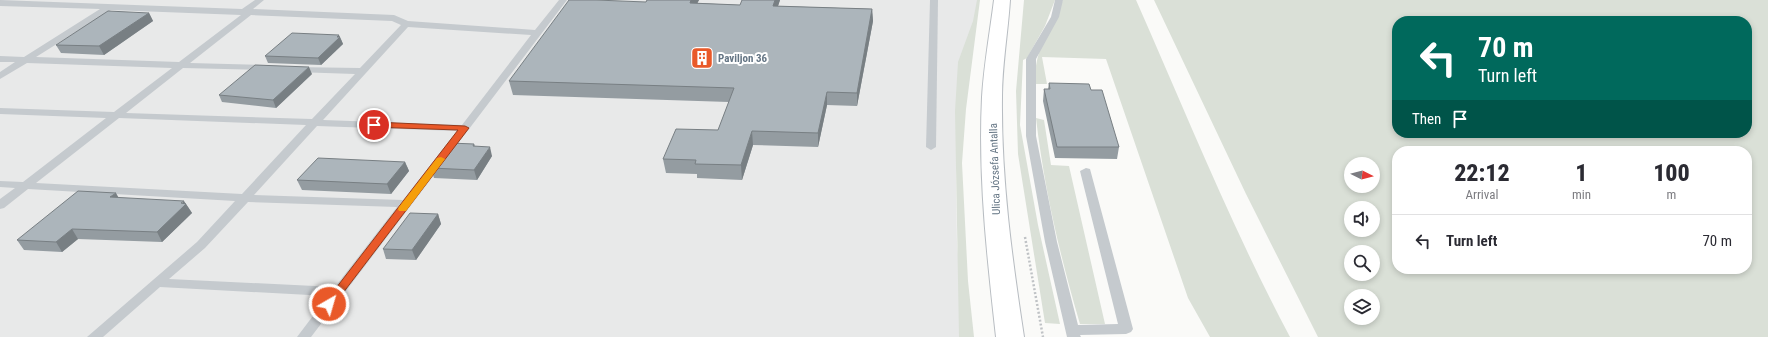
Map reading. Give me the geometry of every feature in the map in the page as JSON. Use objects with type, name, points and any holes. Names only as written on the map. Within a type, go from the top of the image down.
[{"type":"street","name":"Ulica Józsefa Antalla","points":[[1002,0],[992,96],[995,193],[1000,264],[1010,337]]},
{"type":"lane","points":[[0,205],[248,11],[260,0]]},
{"type":"lane","points":[[304,337],[563,0]]},
{"type":"lane","points":[[931,147],[934,0]]},
{"type":"lane","points":[[1059,0],[1055,17],[1031,59],[1031,136],[1051,242],[1073,334],[1126,329],[1086,171]]},
{"type":"lane","points":[[0,3],[248,11],[394,18],[406,24],[538,33]]},
{"type":"lane","points":[[0,76],[109,7]]},
{"type":"lane","points":[[94,337],[201,245],[406,24]]},
{"type":"lane","points":[[0,59],[362,71]]},
{"type":"lane","points":[[0,111],[465,128]]},
{"type":"lane","points":[[0,184],[244,198],[406,204]]},
{"type":"lane","points":[[157,283],[338,292]]},
{"type":"shaded area","points":[[0,0],[978,0],[959,119],[956,173],[957,244],[966,337],[0,337]]},
{"type":"shaded area","points":[[977,0],[980,0],[966,109],[962,163],[968,281],[974,337],[959,337],[955,111],[958,62],[973,21]]},
{"type":"shaded area","points":[[1024,0],[1055,0],[1045,26],[1027,58],[1023,60],[1020,125],[1038,225],[1060,324],[1045,323],[1018,154],[1016,91]]},
{"type":"shaded area","points":[[1063,0],[1136,0],[1248,254],[1290,337],[1210,337],[1188,298],[1106,59],[1042,57],[1047,84],[1035,84],[1037,61],[1043,40]]},
{"type":"shaded area","points":[[1154,0],[1768,0],[1768,337],[1318,337],[1246,194]]},
{"type":"shaded area","points":[[1036,118],[1044,120],[1051,165],[1069,166],[1105,324],[1080,324],[1066,273],[1048,196]]},
{"type":"building","name":"Paviljon 36","points":[[569,0],[646,2],[647,0],[691,0],[690,3],[740,5],[742,0],[775,0],[773,6],[872,9],[857,93],[827,92],[818,133],[752,131],[741,165],[695,164],[696,160],[663,159],[676,129],[718,130],[734,88],[509,81]]},
{"type":"building","points":[[108,11],[149,13],[99,46],[56,45]]},
{"type":"building","points":[[292,33],[339,35],[337,37],[340,37],[318,58],[265,56]]},
{"type":"building","points":[[255,65],[309,67],[273,100],[219,95]]},
{"type":"building","points":[[1049,83],[1089,84],[1091,90],[1102,90],[1119,147],[1057,147],[1044,89],[1050,89]]},
{"type":"building","points":[[450,143],[474,144],[473,146],[490,147],[474,170],[431,168]]},
{"type":"building","points":[[318,158],[405,162],[387,184],[297,180]]},
{"type":"building","points":[[78,191],[116,193],[110,197],[184,201],[181,203],[186,204],[157,232],[72,229],[56,242],[17,240]]},
{"type":"building","points":[[410,213],[438,214],[412,250],[383,249]]},
{"type":"slow traffic","points":[[403,209],[441,159]]},
{"type":"place","name":"Paviljon 36","points":[[702,58]]},
{"type":"route","points":[[329,304],[465,128],[374,125]]}]
